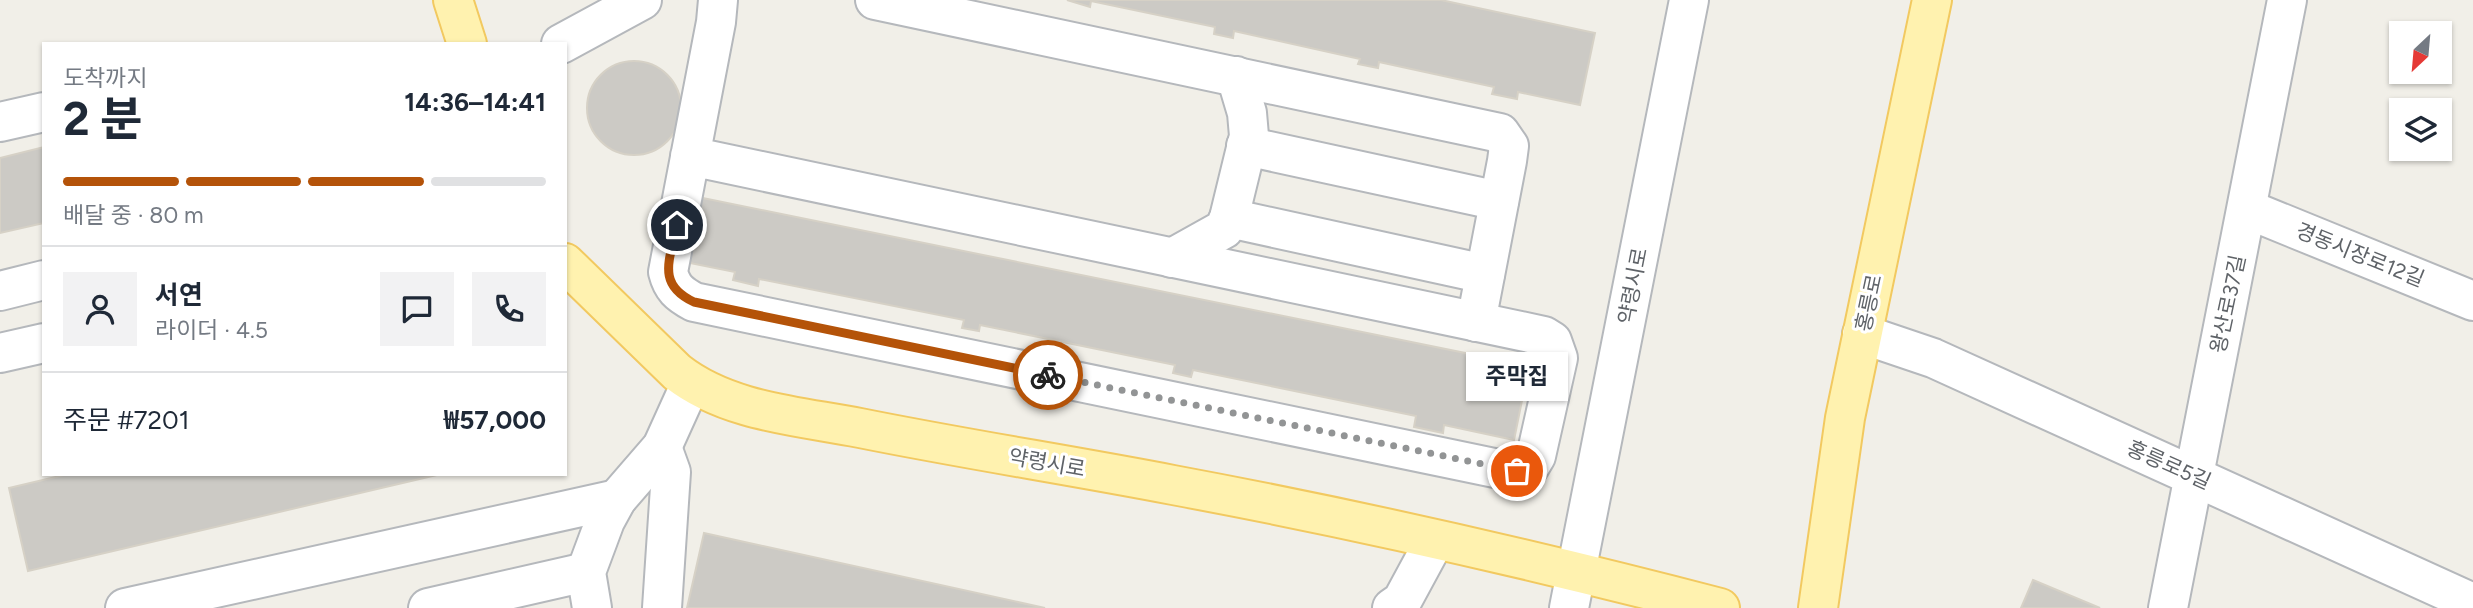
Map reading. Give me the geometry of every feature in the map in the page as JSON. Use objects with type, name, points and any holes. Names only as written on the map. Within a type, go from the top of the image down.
[{"type":"main road","points":[[453,0],[466,42]]},
{"type":"main road","name":"홍릉로","points":[[1818,608],[1845,418],[1932,0]]},
{"type":"main road","name":"약령시로","points":[[567,265],[691,383],[746,405],[969,450],[1174,485],[1435,540],[1573,590],[1720,608]]},
{"type":"street","points":[[565,42],[642,0]]},
{"type":"street","points":[[875,0],[1500,133],[1509,146],[1476,322]]},
{"type":"street","name":"약령시로","points":[[1573,590],[1689,0]]},
{"type":"street","name":"왕산로37길","points":[[2168,608],[2287,0]]},
{"type":"street","points":[[690,156],[1544,336],[1558,349],[1536,456],[1530,466],[1517,471],[694,302],[671,286],[667,272],[690,156],[723,1]]},
{"type":"street","points":[[1172,258],[1224,229],[1230,218],[1249,124],[1236,76]]},
{"type":"street","points":[[0,122],[42,112]]},
{"type":"street","points":[[1246,146],[1499,201]]},
{"type":"street","name":"경동시장로12길","points":[[2247,209],[2473,301]]},
{"type":"street","points":[[1230,218],[1485,274]]},
{"type":"street","points":[[0,291],[42,280]]},
{"type":"street","name":"홍릉로5길","points":[[1862,334],[1933,358],[2460,596]]},
{"type":"street","points":[[0,353],[42,343]]},
{"type":"street","points":[[428,608],[589,590],[605,521],[617,499],[662,447],[691,383]]},
{"type":"street","points":[[662,447],[671,472],[662,608]]},
{"type":"street","points":[[125,608],[617,499]]},
{"type":"street","points":[[1392,608],[1402,601],[1435,540]]},
{"type":"building","points":[[1067,0],[1441,0],[1595,33],[1580,105],[1518,92],[1517,99],[1492,94],[1494,87],[1379,62],[1378,68],[1358,64],[1360,59],[1234,31],[1233,38],[1214,34],[1215,27],[1091,1],[1090,7]]},
{"type":"building","points":[[634,61],[652,65],[667,75],[677,90],[681,108],[677,126],[667,141],[652,151],[634,155],[616,151],[601,141],[591,126],[587,108],[591,90],[601,75],[616,65]]},
{"type":"building","points":[[42,148],[42,223],[0,233],[0,158]]},
{"type":"building","points":[[693,196],[1529,366],[1514,440],[1444,425],[1443,433],[1414,427],[1416,416],[1193,370],[1191,377],[1173,373],[1175,365],[980,325],[979,331],[962,328],[964,320],[759,279],[758,286],[733,280],[735,272],[680,261]]},
{"type":"building","points":[[60,476],[432,476],[28,571],[9,488]]},
{"type":"building","points":[[704,533],[1045,608],[687,608]]},
{"type":"building","points":[[2033,580],[2100,608],[2021,608]]},
{"type":"way so far","points":[[1048,375],[1517,471]]},
{"type":"place","name":"주막집","points":[[1517,471]]},
{"type":"route","points":[[677,225],[667,272],[671,286],[694,302],[1048,375]]}]
